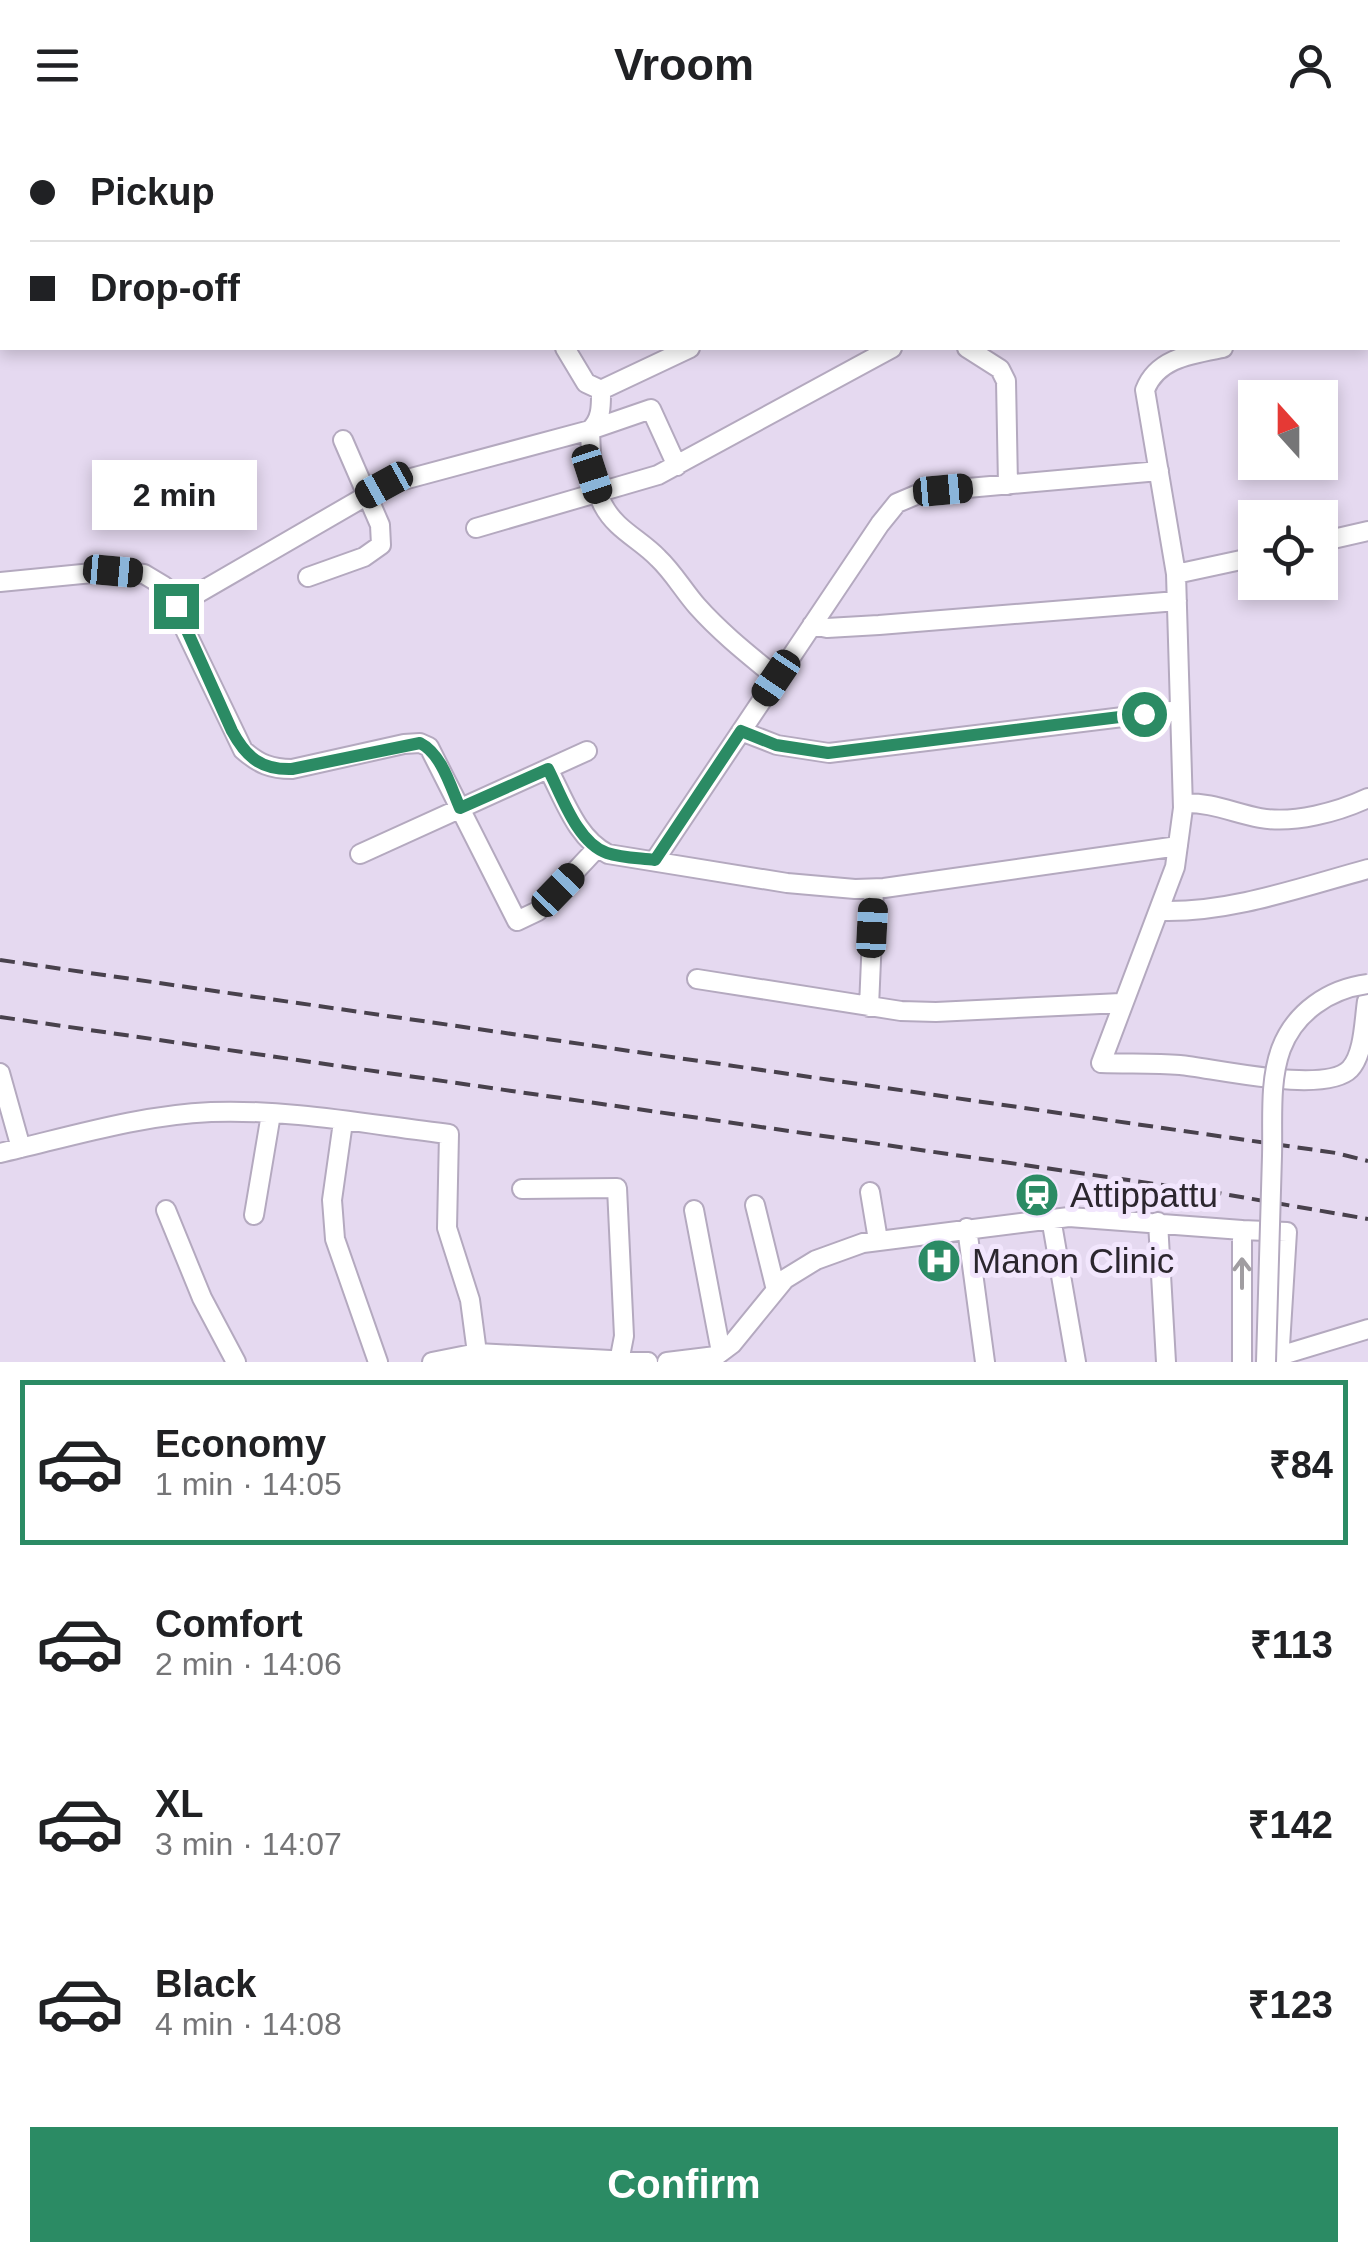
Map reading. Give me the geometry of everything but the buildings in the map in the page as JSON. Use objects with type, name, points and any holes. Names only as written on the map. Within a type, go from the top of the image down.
[{"type":"street","points":[[566,350],[586,383],[601,390]]},
{"type":"street","points":[[601,390],[686,350]]},
{"type":"street","points":[[476,528],[677,466],[888,350]]},
{"type":"street","points":[[970,350],[1000,368],[1006,380],[1008,485]]},
{"type":"street","points":[[1180,352],[1150,376],[1144,390],[1176,574],[1183,803],[1178,846],[1161,910],[1121,1003],[1101,1064],[1184,1065],[1244,1077],[1330,1077],[1350,1070],[1356,1058],[1367,992],[1340,990],[1312,1006],[1299,1018],[1281,1050],[1274,1094],[1275,1360]]},
{"type":"street","points":[[590,430],[601,412],[601,390]]},
{"type":"street","points":[[176,606],[384,485],[590,430],[650,409],[677,466]]},
{"type":"street","points":[[590,430],[592,474],[617,525],[654,553],[726,636],[776,678]]},
{"type":"street","points":[[308,576],[364,558],[381,545],[380,525],[343,440]]},
{"type":"street","points":[[655,860],[880,524],[898,503],[923,492],[1158,470]]},
{"type":"street","points":[[1338,538],[1368,531]]},
{"type":"street","points":[[1176,574],[1238,560]]},
{"type":"street","points":[[0,582],[113,571],[144,574],[164,586],[243,750],[273,770],[420,743],[429,747],[517,920],[538,911],[597,848]]},
{"type":"street","points":[[812,625],[866,626],[1177,600]]},
{"type":"street","points":[[741,731],[776,745],[839,752],[1180,710]]},
{"type":"street","points":[[360,854],[587,751]]},
{"type":"street","points":[[548,769],[582,834],[608,854],[787,883],[874,889],[1178,846]]},
{"type":"street","points":[[1183,803],[1282,819],[1337,810],[1368,798]]},
{"type":"street","points":[[1161,910],[1190,910],[1257,898],[1368,868]]},
{"type":"street","points":[[869,1007],[874,889]]},
{"type":"street","points":[[697,979],[869,1007],[936,1012],[1121,1003]]},
{"type":"street","points":[[0,1073],[21,1148]]},
{"type":"street","points":[[0,1153],[162,1116],[214,1112],[271,1114],[449,1134],[447,1228],[470,1300],[478,1354]]},
{"type":"street","points":[[254,1215],[271,1114]]},
{"type":"street","points":[[343,1122],[332,1221],[341,1263],[378,1362]]},
{"type":"street","points":[[522,1189],[617,1188],[624,1336],[619,1362]]},
{"type":"street","points":[[870,1192],[878,1240]]},
{"type":"street","points":[[755,1205],[776,1290]]},
{"type":"street","points":[[166,1210],[202,1298],[236,1362]]},
{"type":"street","points":[[694,1210],[730,1353]]},
{"type":"street","points":[[666,1362],[704,1360],[730,1353],[785,1279],[816,1260],[878,1240],[1050,1218],[1287,1232],[1275,1360]]},
{"type":"street","points":[[1050,1218],[1076,1362]]},
{"type":"street","points":[[1158,1222],[1166,1362]]},
{"type":"street","points":[[967,1228],[985,1362]]},
{"type":"street","points":[[1242,1230],[1242,1362]]},
{"type":"street","points":[[1275,1360],[1368,1329]]},
{"type":"street","points":[[432,1362],[478,1354],[648,1362]]},
{"type":"railway","points":[[0,960],[1336,1153],[1368,1161]]},
{"type":"railway","points":[[0,1017],[1218,1193],[1368,1219]]},
{"type":"place","name":"Attippattu","points":[[1037,1195]]},
{"type":"place","name":"Manon Clinic","points":[[939,1261]]},
{"type":"route","points":[[176,606],[232,731],[256,762],[273,770],[292,769],[420,743],[437,758],[460,808],[548,769],[582,834],[595,847],[608,854],[655,860],[741,731],[776,745],[828,753],[1144,714]]}]
